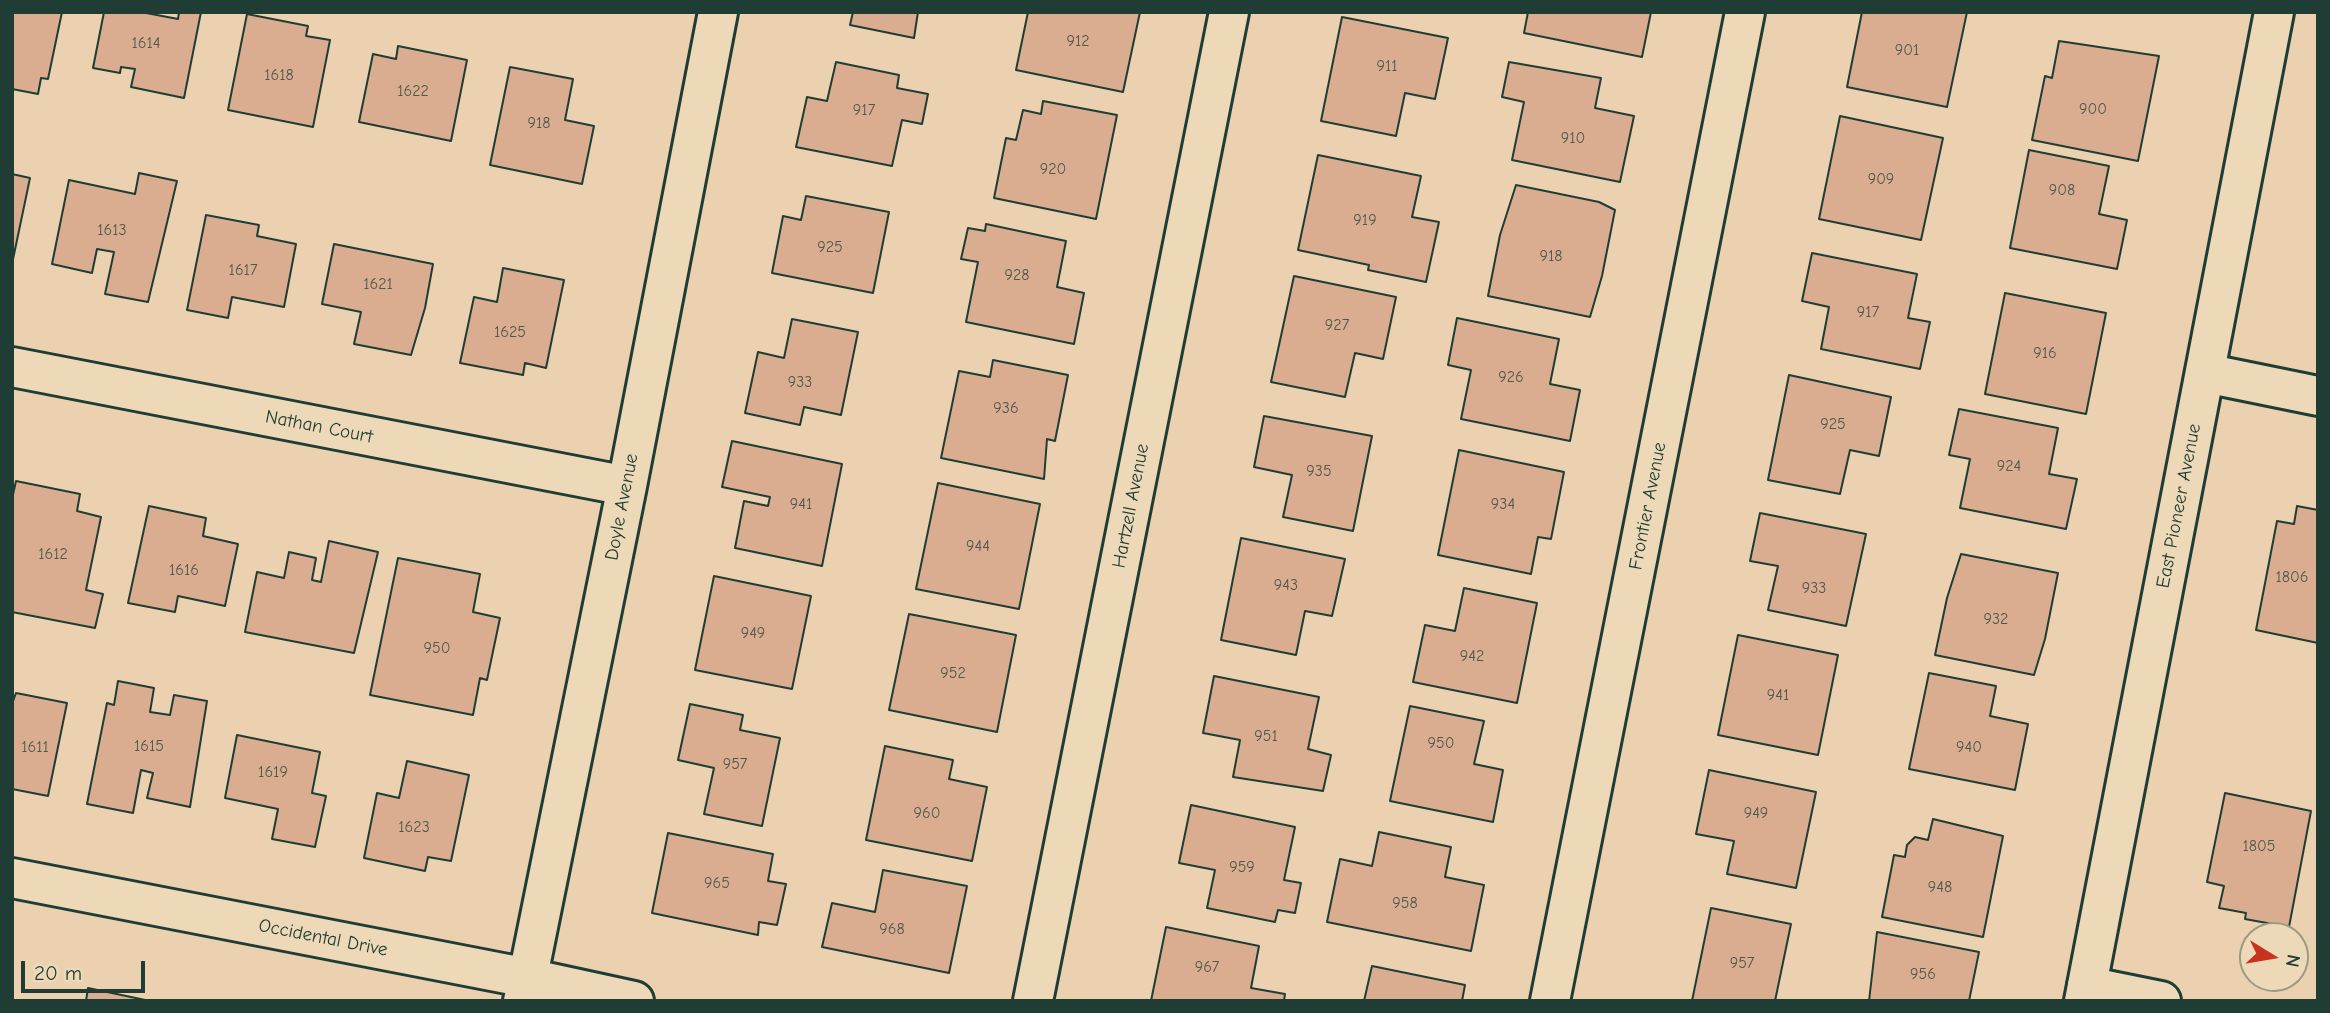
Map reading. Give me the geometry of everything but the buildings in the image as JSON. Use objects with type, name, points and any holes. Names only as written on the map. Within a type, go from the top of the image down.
[{"type":"street","name":"Doyle Avenue","points":[[525,989],[627,486],[718,12]]},
{"type":"street","name":"Hartzell Avenue","points":[[1034,1001],[1229,12]]},
{"type":"street","name":"Frontier Avenue","points":[[1550,1001],[1745,12]]},
{"type":"street","name":"East Pioneer Avenue","points":[[2085,994],[2274,12]]},
{"type":"street","name":"Nathan Court","points":[[12,368],[627,486]]},
{"type":"street","points":[[2204,373],[2318,396]]},
{"type":"street","name":"Occidental Drive","points":[[12,878],[525,989],[634,1001]]},
{"type":"street","points":[[2085,994],[2161,1001]]}]
